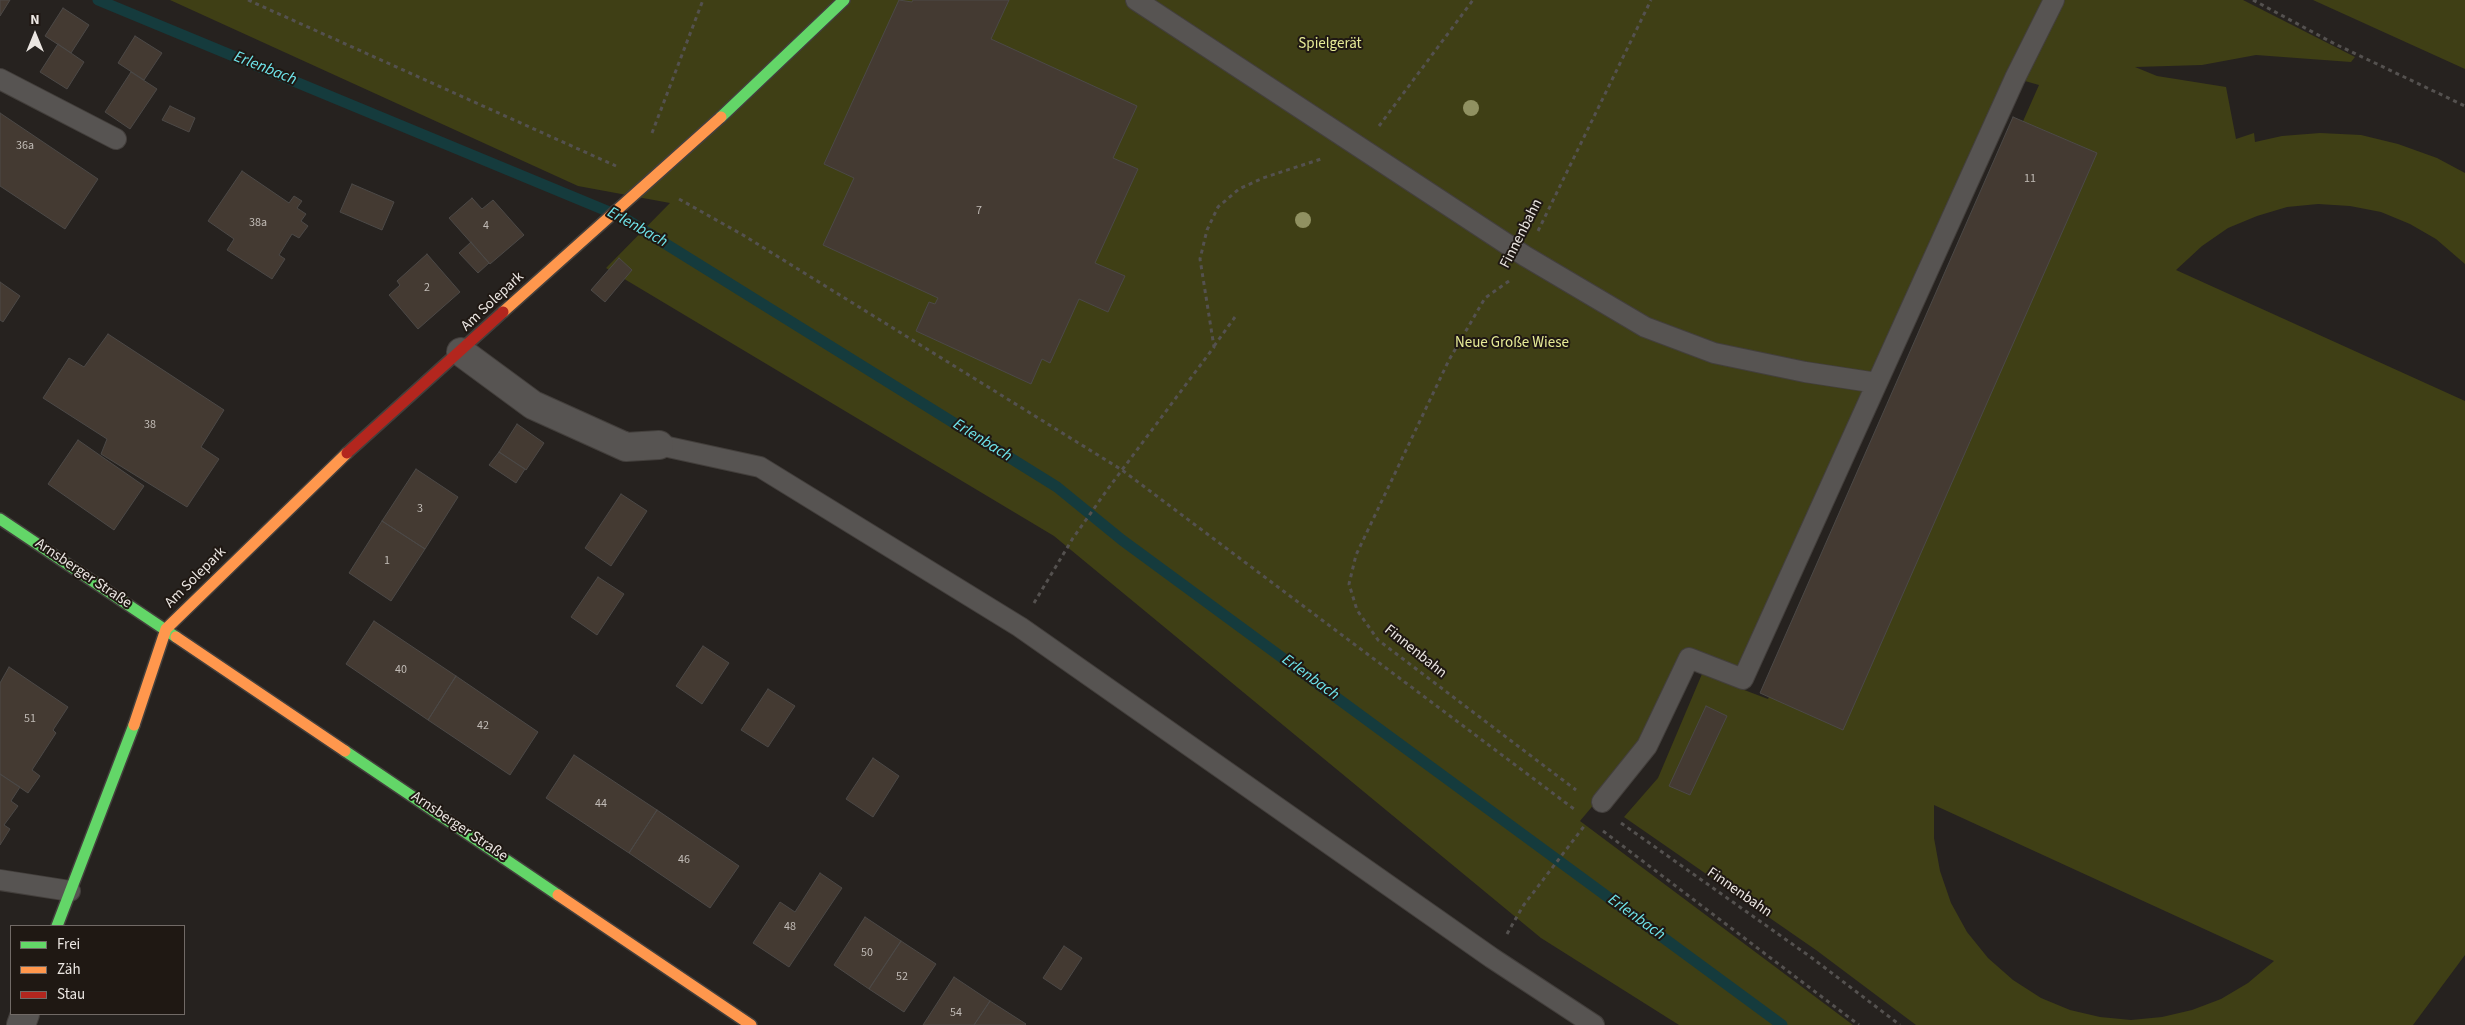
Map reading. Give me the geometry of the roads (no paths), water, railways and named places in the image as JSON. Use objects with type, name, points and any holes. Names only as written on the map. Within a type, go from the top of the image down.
[{"type":"street","name":"Am Solepark","points":[[166,629],[316,481],[462,352],[756,86],[844,0]]},
{"type":"street","points":[[462,352],[533,405],[626,447],[659,445]]},
{"type":"street","name":"Arnsberger Straße","points":[[0,519],[166,629],[751,1025]]},
{"type":"street","points":[[57,925],[149,684],[166,629]]},
{"type":"lane","points":[[1136,0],[1525,256],[1645,327],[1714,353],[1805,372],[1877,382]]},
{"type":"lane","points":[[1607,810],[1647,746],[1690,658],[1743,679],[2015,78],[2054,0]]},
{"type":"lane","points":[[0,79],[116,139]]},
{"type":"lane","points":[[659,445],[760,467],[1020,627],[1492,958],[1594,1025]]},
{"type":"lane","points":[[0,880],[70,891]]},
{"type":"waterway","name":"Erlenbach","points":[[98,0],[624,218],[1057,487],[1122,540],[1782,1025]]},
{"type":"park label","name":"Spielgerät","points":[[1330,45]]},
{"type":"park label","name":"Neue Große Wiese","points":[[1512,344]]}]
